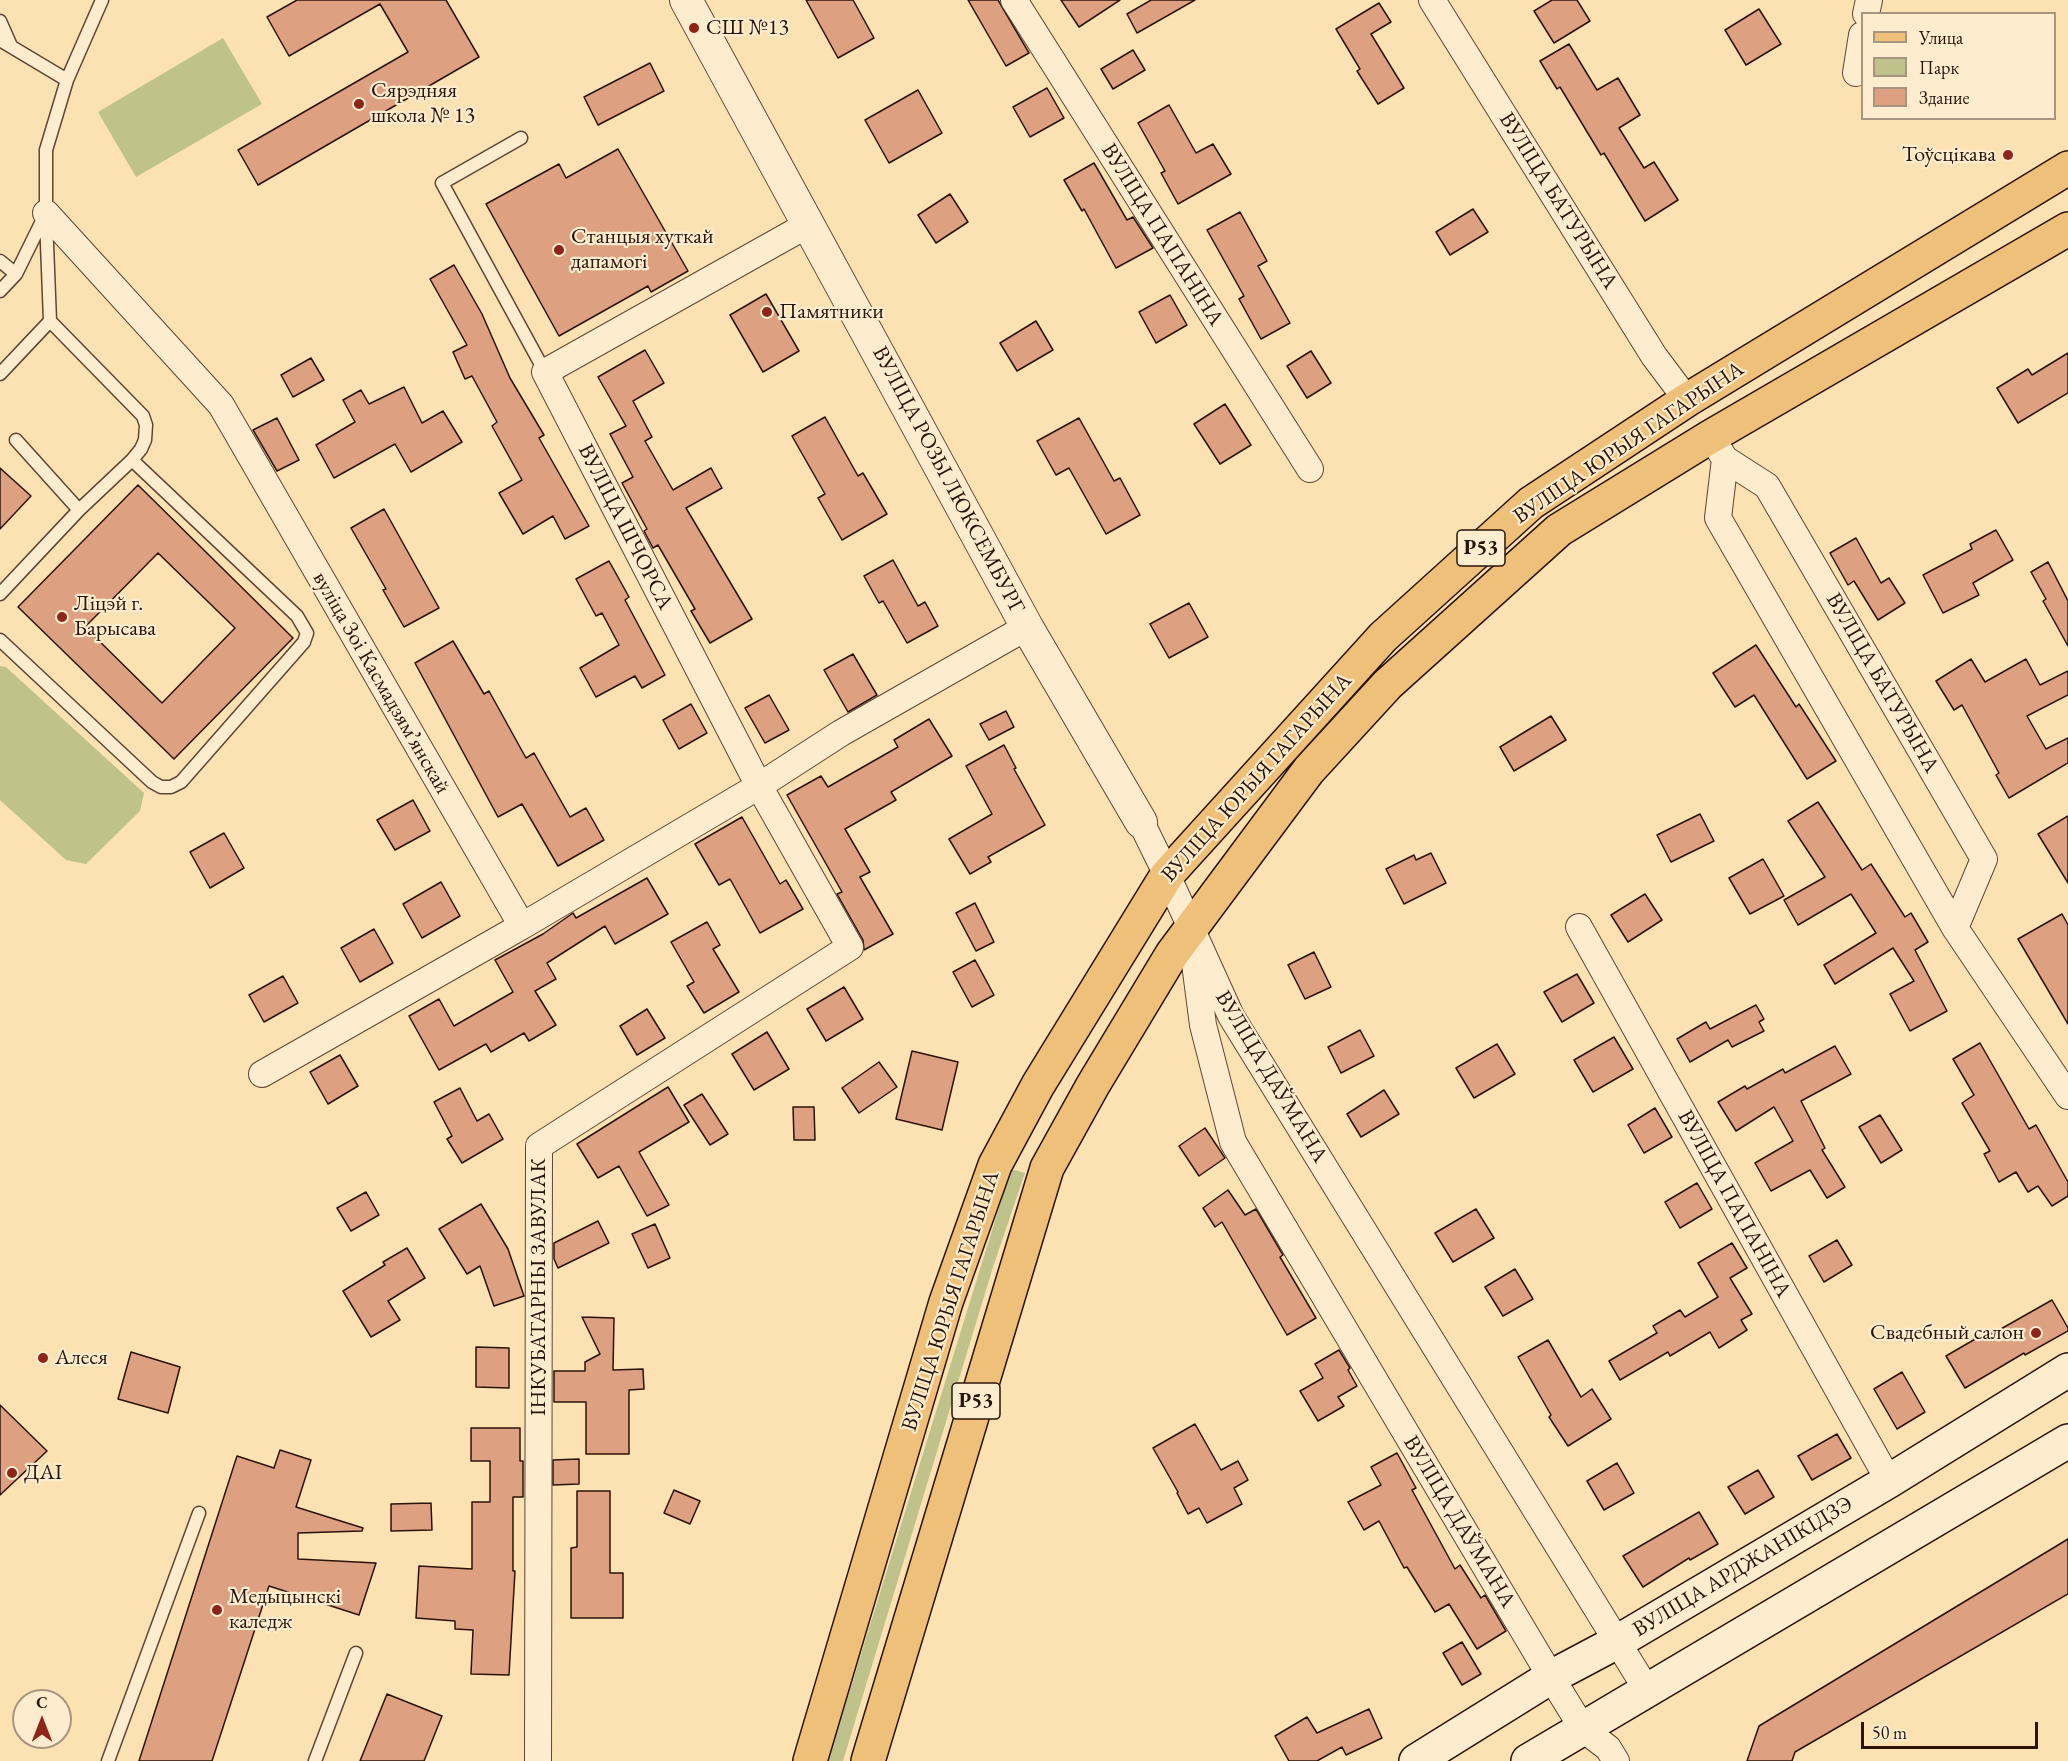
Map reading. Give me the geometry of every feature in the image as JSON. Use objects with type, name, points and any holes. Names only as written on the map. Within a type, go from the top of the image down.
[{"type":"main road","name":"ВУЛІЦА ЮРЫЯ ГАГАРЫНА","points":[[810,1761],[946,1302],[995,1165],[1038,1084],[1167,875],[1392,629],[1531,503],[1687,400],[2068,168]]},
{"type":"main road","name":"ВУЛІЦА ЮРЫЯ ГАГАРЫНА","points":[[868,1761],[1047,1168],[1093,1085],[1172,954],[1309,770],[1388,684],[1559,530],[1718,448],[2068,229]]},
{"type":"main road","name":"ВУЛІЦА АРДЖАНІКІДЗЭ","points":[[1416,1761],[1551,1677],[1617,1642],[1889,1481],[2068,1370]]},
{"type":"main road","points":[[1528,1761],[2068,1441]]},
{"type":"street","name":"ВУЛІЦА РОЗЫ ЛЮКСЕМБУРГ","points":[[686,0],[1027,627],[1141,822],[1191,929]]},
{"type":"street","name":"ВУЛІЦА ПАПАНІНА","points":[[1014,0],[1310,469]]},
{"type":"street","name":"ВУЛІЦА БАТУРЫНА","points":[[1432,0],[1654,356],[1687,400]]},
{"type":"street","points":[[1856,73],[1861,46]]},
{"type":"street","name":"вуліца Зоі Касмадзямʼянскай","points":[[46,213],[221,405],[522,926]]},
{"type":"street","points":[[545,372],[809,224]]},
{"type":"street","name":"ВУЛІЦА ШЧОРСА","points":[[545,372],[759,786],[850,947]]},
{"type":"street","points":[[1718,448],[1718,518],[1955,928],[2068,1096]]},
{"type":"street","name":"ВУЛІЦА БАТУРЫНА","points":[[1718,448],[1767,486],[1984,859],[1955,928]]},
{"type":"street","points":[[262,1074],[522,926],[759,786],[841,733],[1027,627]]},
{"type":"street","name":"ВУЛІЦА ПАПАНІНА","points":[[1579,927],[1889,1481]]},
{"type":"street","name":"ВУЛІЦА ДАЎМАНА","points":[[1191,929],[1231,1016],[1647,1690]]},
{"type":"street","name":"ВУЛІЦА ДАЎМАНА","points":[[1191,929],[1203,1025],[1233,1142],[1583,1729],[1608,1748],[1616,1761]]},
{"type":"street","name":"ІНКУБАТАРНЫ ЗАВУЛАК","points":[[538,1761],[539,1146],[850,947]]},
{"type":"lane","points":[[0,594],[79,510],[132,460],[145,440],[146,425],[143,416],[50,321],[46,150],[67,80],[102,0]]},
{"type":"lane","points":[[0,21],[11,48]]},
{"type":"lane","points":[[0,40],[67,80]]},
{"type":"lane","points":[[521,138],[442,183],[545,372]]},
{"type":"lane","points":[[0,291],[16,274],[46,213]]},
{"type":"lane","points":[[0,261],[16,274]]},
{"type":"lane","points":[[0,374],[50,321]]},
{"type":"lane","points":[[16,440],[79,510]]},
{"type":"lane","points":[[0,640],[152,782],[160,787],[171,788],[181,782],[304,642],[307,633],[297,616],[132,460]]},
{"type":"lane","points":[[108,1761],[199,1513]]},
{"type":"lane","points":[[315,1761],[356,1653]]},
{"type":"green space","points":[[223,38],[262,104],[136,177],[98,112]]},
{"type":"green space","points":[[0,666],[6,667],[144,793],[140,811],[86,864],[66,860],[0,800]]},
{"type":"green space","points":[[1011,1169],[1025,1173],[993,1267],[843,1761],[828,1761]]},
{"type":"building","name":"Сярэдняя школа № 13","points":[[297,0],[446,0],[479,57],[258,185],[238,150],[408,52],[380,4],[289,56],[267,17]]},
{"type":"building","points":[[806,0],[853,0],[874,38],[838,58]]},
{"type":"building","points":[[968,0],[998,0],[1029,53],[1006,66]]},
{"type":"building","points":[[1061,0],[1120,0],[1079,27]]},
{"type":"building","points":[[1151,0],[1195,0],[1137,33],[1127,14]]},
{"type":"building","points":[[1552,0],[1577,0],[1590,21],[1554,43],[1534,11]]},
{"type":"building","points":[[1379,3],[1391,22],[1371,34],[1404,88],[1378,104],[1357,71],[1360,69],[1336,29]]},
{"type":"building","points":[[1759,9],[1781,44],[1746,65],[1725,30]]},
{"type":"building","points":[[1569,44],[1597,90],[1618,78],[1640,115],[1619,128],[1644,168],[1654,162],[1678,200],[1645,221],[1604,153],[1601,155],[1560,87],[1557,89],[1540,61]]},
{"type":"building","points":[[1133,50],[1145,70],[1113,89],[1101,69]]},
{"type":"building","points":[[650,63],[664,91],[598,125],[584,97]]},
{"type":"building","points":[[1047,88],[1064,118],[1030,137],[1013,107]]},
{"type":"building","points":[[918,90],[942,133],[889,163],[865,120]]},
{"type":"building","points":[[1169,105],[1196,153],[1213,144],[1231,174],[1178,204],[1161,173],[1165,171],[1138,123]]},
{"type":"building","name":"Станцыя хуткай дапамогі","points":[[618,149],[688,271],[651,292],[648,286],[559,336],[486,204],[559,164],[566,178]]},
{"type":"building","points":[[1094,163],[1127,220],[1133,217],[1153,248],[1116,268],[1084,209],[1082,211],[1064,180]]},
{"type":"building","points":[[950,194],[968,222],[936,243],[918,215]]},
{"type":"building","points":[[1473,209],[1488,232],[1450,255],[1436,232]]},
{"type":"building","points":[[1240,212],[1267,261],[1258,266],[1290,323],[1261,339],[1239,299],[1244,296],[1207,230]]},
{"type":"building","points":[[454,265],[482,314],[510,378],[544,435],[539,438],[589,526],[565,539],[553,516],[523,534],[499,493],[522,480],[492,426],[497,422],[472,376],[465,379],[453,352],[467,345],[430,279]]},
{"type":"building","points":[[766,294],[799,351],[763,372],[730,315]]},
{"type":"building","points":[[1170,295],[1187,325],[1156,343],[1139,312]]},
{"type":"building","points":[[1036,321],[1053,350],[1017,371],[1000,343]]},
{"type":"building","points":[[645,350],[664,383],[633,401],[652,437],[645,441],[673,490],[711,468],[722,488],[686,508],[752,619],[710,643],[691,611],[695,609],[658,545],[653,548],[644,531],[647,529],[622,483],[633,477],[610,434],[626,426],[598,377]]},
{"type":"building","points":[[1311,351],[1331,383],[1307,398],[1287,366]]},
{"type":"building","points":[[2068,353],[2068,393],[2018,423],[1997,388],[2028,369],[2032,375]]},
{"type":"building","points":[[311,358],[324,380],[293,397],[281,375]]},
{"type":"building","points":[[404,387],[422,423],[443,411],[462,442],[411,472],[395,444],[334,478],[316,445],[355,422],[343,400],[361,390],[369,404]]},
{"type":"building","points":[[1225,404],[1251,445],[1220,464],[1194,424]]},
{"type":"building","points":[[825,417],[858,476],[863,473],[887,514],[842,540],[818,498],[825,494],[792,436]]},
{"type":"building","points":[[277,418],[299,460],[277,471],[253,430]]},
{"type":"building","points":[[1079,418],[1114,481],[1120,478],[1140,515],[1106,534],[1069,468],[1056,475],[1037,441]]},
{"type":"building","points":[[0,468],[31,496],[0,529]]},
{"type":"building","name":"Ліцэй г. Барысава","points":[[138,485],[293,638],[174,759],[18,607]],"holes":[[[158,553],[235,628],[162,703],[85,627]]]},
{"type":"building","points":[[384,509],[439,608],[404,627],[383,590],[386,589],[351,528]]},
{"type":"building","points":[[1996,530],[2013,560],[1973,583],[1979,595],[1943,613],[1923,575],[1972,549],[1970,544]]},
{"type":"building","points":[[1856,538],[1881,583],[1889,578],[1905,603],[1878,620],[1854,581],[1848,585],[1830,553]]},
{"type":"building","points":[[893,560],[918,606],[925,602],[938,626],[907,643],[883,601],[879,603],[864,576]]},
{"type":"building","points":[[609,561],[629,597],[625,600],[665,675],[642,688],[635,676],[596,697],[580,668],[619,645],[602,613],[596,616],[576,579]]},
{"type":"building","points":[[2048,562],[2068,601],[2068,646],[2043,601],[2046,599],[2031,572]]},
{"type":"building","points":[[1189,603],[1208,637],[1169,658],[1150,624]]},
{"type":"building","points":[[453,641],[484,694],[489,691],[526,758],[534,753],[570,817],[586,808],[604,840],[558,866],[522,804],[498,817],[415,663]]},
{"type":"building","points":[[1756,645],[1796,707],[1799,704],[1836,761],[1807,779],[1754,695],[1735,707],[1713,673]]},
{"type":"building","points":[[853,654],[877,695],[848,712],[824,670]]},
{"type":"building","points":[[1971,659],[1985,682],[2026,659],[2040,685],[2068,671],[2068,695],[2027,716],[2046,749],[2068,738],[2068,763],[2009,798],[1996,775],[1999,773],[1962,705],[1954,710],[1936,681]]},
{"type":"building","points":[[769,695],[789,730],[765,743],[745,708]]},
{"type":"building","points":[[691,704],[707,733],[679,749],[663,720]]},
{"type":"building","points":[[1006,711],[1014,727],[989,740],[980,724]]},
{"type":"building","points":[[1551,716],[1566,740],[1514,771],[1500,747]]},
{"type":"building","points":[[929,719],[952,756],[891,792],[896,800],[845,829],[870,872],[860,877],[893,934],[864,950],[863,940],[837,894],[842,892],[787,795],[821,776],[828,787],[898,747],[894,740]]},
{"type":"building","points":[[1004,745],[1016,768],[1014,769],[1045,825],[988,857],[991,862],[970,874],[949,839],[992,814],[966,766]]},
{"type":"building","points":[[413,800],[430,831],[395,850],[377,820]]},
{"type":"building","points":[[1818,802],[1862,870],[1871,864],[1905,917],[1911,913],[1928,942],[1915,950],[1947,1011],[1910,1031],[1890,994],[1914,981],[1893,948],[1835,984],[1824,965],[1876,933],[1851,894],[1798,925],[1784,900],[1825,877],[1788,821]]},
{"type":"building","points":[[1700,814],[1714,841],[1671,862],[1657,835]]},
{"type":"building","points":[[2068,816],[2068,883],[2038,834]]},
{"type":"building","points":[[742,817],[780,884],[786,880],[803,909],[760,933],[730,879],[719,885],[695,844]]},
{"type":"building","points":[[224,833],[244,868],[210,888],[190,852]]},
{"type":"building","points":[[1431,853],[1446,883],[1404,904],[1386,869],[1414,855],[1416,860]]},
{"type":"building","points":[[1763,859],[1784,896],[1750,914],[1729,878]]},
{"type":"building","points":[[647,878],[668,914],[615,944],[605,926],[547,963],[556,979],[535,991],[556,1025],[529,1041],[524,1033],[491,1052],[486,1044],[439,1070],[409,1016],[439,999],[454,1026],[513,992],[495,960],[543,934],[573,913],[576,918]]},
{"type":"building","points":[[441,882],[460,916],[422,938],[403,904]]},
{"type":"building","points":[[1645,894],[1662,920],[1628,942],[1611,915]]},
{"type":"building","points":[[975,903],[994,942],[976,951],[956,913]]},
{"type":"building","points":[[2062,914],[2068,925],[2068,1024],[2018,939]]},
{"type":"building","points":[[707,922],[720,945],[713,949],[739,992],[704,1013],[687,986],[694,982],[671,942]]},
{"type":"building","points":[[374,929],[393,963],[360,982],[341,948]]},
{"type":"building","points":[[1314,952],[1331,987],[1305,999],[1288,965]]},
{"type":"building","points":[[975,960],[994,995],[972,1007],[953,972]]},
{"type":"building","points":[[1577,974],[1594,1003],[1562,1022],[1544,992]]},
{"type":"building","points":[[283,976],[298,1003],[264,1022],[249,995]]},
{"type":"building","points":[[844,987],[863,1019],[826,1041],[807,1009]]},
{"type":"building","points":[[1756,1005],[1764,1019],[1759,1022],[1764,1031],[1732,1047],[1728,1040],[1690,1062],[1677,1039],[1706,1022],[1710,1029]]},
{"type":"building","points":[[647,1009],[665,1038],[637,1055],[620,1026]]},
{"type":"building","points":[[1360,1030],[1374,1056],[1341,1073],[1328,1047]]},
{"type":"building","points":[[767,1032],[789,1069],[754,1090],[732,1054]]},
{"type":"building","points":[[1614,1037],[1633,1069],[1593,1092],[1574,1060]]},
{"type":"building","points":[[1980,1043],[2029,1129],[2036,1125],[2068,1182],[2068,1196],[2052,1206],[2038,1186],[2028,1192],[2016,1172],[1999,1182],[1984,1154],[1990,1151],[1962,1103],[1974,1095],[1953,1059]]},
{"type":"building","points":[[1497,1044],[1515,1074],[1474,1098],[1456,1068]]},
{"type":"building","points":[[1835,1046],[1851,1074],[1801,1101],[1825,1148],[1822,1150],[1845,1187],[1827,1198],[1810,1170],[1771,1191],[1755,1163],[1793,1141],[1774,1107],[1736,1131],[1718,1102],[1745,1086],[1747,1089],[1783,1069],[1785,1073]]},
{"type":"building","points":[[912,1051],[958,1062],[942,1130],[896,1119]]},
{"type":"building","points":[[340,1055],[358,1086],[328,1104],[310,1072]]},
{"type":"building","points":[[879,1062],[897,1087],[859,1113],[842,1088]]},
{"type":"building","points":[[668,1087],[689,1122],[639,1152],[669,1205],[647,1216],[619,1166],[598,1178],[577,1144]]},
{"type":"building","points":[[460,1088],[477,1121],[489,1114],[503,1139],[462,1163],[447,1139],[452,1136],[434,1102]]},
{"type":"building","points":[[1384,1090],[1399,1114],[1361,1137],[1347,1114]]},
{"type":"building","points":[[702,1094],[728,1134],[710,1145],[684,1105]]},
{"type":"building","points":[[793,1107],[814,1107],[815,1140],[794,1140]]},
{"type":"building","points":[[1655,1108],[1672,1137],[1644,1153],[1628,1125]]},
{"type":"building","points":[[1880,1115],[1902,1150],[1881,1163],[1859,1127]]},
{"type":"building","points":[[1205,1128],[1225,1158],[1199,1176],[1179,1146]]},
{"type":"building","points":[[1697,1183],[1712,1209],[1680,1228],[1665,1202]]},
{"type":"building","points":[[1228,1190],[1245,1215],[1256,1209],[1283,1255],[1280,1257],[1316,1318],[1287,1335],[1222,1222],[1215,1227],[1203,1208]]},
{"type":"building","points":[[366,1192],[379,1215],[351,1231],[337,1208]]},
{"type":"building","points":[[481,1204],[508,1249],[524,1296],[494,1306],[480,1266],[467,1274],[439,1229]]},
{"type":"building","points":[[1476,1209],[1494,1238],[1453,1262],[1435,1233]]},
{"type":"building","points":[[598,1221],[609,1243],[558,1268],[554,1259],[554,1243]]},
{"type":"building","points":[[655,1224],[670,1258],[648,1268],[632,1234]]},
{"type":"building","points":[[1837,1240],[1852,1265],[1824,1282],[1809,1256]]},
{"type":"building","points":[[1732,1243],[1747,1268],[1730,1278],[1752,1314],[1741,1320],[1747,1330],[1719,1348],[1710,1332],[1670,1356],[1668,1352],[1620,1380],[1609,1361],[1657,1333],[1653,1326],[1680,1310],[1685,1317],[1718,1297],[1698,1263]]},
{"type":"building","points":[[407,1248],[425,1278],[388,1301],[400,1320],[371,1337],[343,1291],[385,1265],[383,1262]]},
{"type":"building","points":[[1515,1269],[1533,1299],[1503,1316],[1485,1287]]},
{"type":"building","points":[[2052,1300],[2068,1331],[2025,1355],[2024,1353],[1965,1388],[1946,1356],[1989,1331],[1992,1334]]},
{"type":"building","points":[[582,1317],[614,1318],[613,1370],[643,1369],[644,1389],[629,1390],[629,1454],[586,1454],[586,1402],[554,1402],[554,1371],[585,1371],[585,1362],[600,1354]]},
{"type":"building","points":[[1548,1340],[1581,1397],[1592,1389],[1611,1419],[1568,1446],[1549,1417],[1551,1415],[1518,1357]]},
{"type":"building","points":[[476,1347],[509,1348],[509,1388],[476,1387]]},
{"type":"building","points":[[1339,1350],[1357,1386],[1338,1397],[1344,1406],[1318,1421],[1300,1391],[1323,1378],[1315,1364]]},
{"type":"building","points":[[131,1352],[180,1367],[168,1413],[118,1399]]},
{"type":"building","points":[[1902,1372],[1925,1412],[1897,1429],[1874,1389]]},
{"type":"building","name":"ДАІ","points":[[0,1405],[47,1451],[0,1495]]},
{"type":"building","points":[[1195,1424],[1221,1470],[1238,1461],[1248,1480],[1234,1488],[1242,1504],[1207,1523],[1199,1508],[1188,1514],[1153,1448]]},
{"type":"building","points":[[471,1428],[520,1428],[523,1497],[513,1497],[513,1571],[515,1571],[509,1675],[471,1674],[473,1630],[455,1629],[455,1621],[416,1618],[419,1566],[472,1569],[472,1502],[490,1502],[490,1461],[471,1461]]},
{"type":"building","points":[[1837,1434],[1851,1458],[1812,1480],[1798,1456]]},
{"type":"building","name":"Медыцынскі каледж","points":[[280,1450],[311,1460],[296,1507],[363,1528],[362,1531],[298,1533],[298,1559],[376,1563],[359,1615],[269,1586],[212,1761],[139,1761],[237,1456],[274,1468]]},
{"type":"building","points":[[1397,1453],[1416,1488],[1412,1490],[1455,1569],[1460,1565],[1481,1598],[1485,1595],[1506,1631],[1477,1649],[1449,1604],[1435,1612],[1407,1567],[1404,1568],[1379,1521],[1364,1530],[1348,1502],[1381,1485],[1371,1467]]},
{"type":"building","points":[[579,1459],[579,1484],[553,1485],[553,1460]]},
{"type":"building","points":[[1617,1463],[1634,1493],[1604,1510],[1587,1481]]},
{"type":"building","points":[[1758,1470],[1774,1497],[1745,1514],[1728,1487]]},
{"type":"building","points":[[674,1490],[700,1501],[690,1524],[664,1513]]},
{"type":"building","points":[[577,1491],[610,1491],[610,1573],[623,1573],[623,1618],[571,1618],[571,1548],[577,1547]]},
{"type":"building","points":[[431,1503],[432,1530],[391,1531],[391,1504]]},
{"type":"building","points":[[1699,1512],[1718,1544],[1690,1560],[1689,1558],[1643,1587],[1623,1556]]},
{"type":"building","points":[[2068,1539],[2068,1594],[1795,1752],[1792,1761],[1747,1761],[1759,1726]]},
{"type":"building","points":[[1462,1642],[1481,1674],[1462,1685],[1443,1653]]},
{"type":"building","points":[[387,1694],[442,1716],[424,1761],[360,1761]]},
{"type":"building","points":[[1369,1709],[1382,1738],[1346,1755],[1342,1747],[1317,1761],[1289,1761],[1275,1736],[1307,1717],[1317,1733]]},
{"type":"place","name":"СШ №13","points":[[694,28]]},
{"type":"place","name":"Сярэдняя школа № 13","points":[[359,104]]},
{"type":"place","name":"Тоўсцікава","points":[[2008,155]]},
{"type":"place","name":"Станцыя хуткай дапамогі","points":[[559,250]]},
{"type":"place","name":"Памятники","points":[[767,312]]},
{"type":"place","name":"Ліцэй г. Барысава","points":[[62,617]]},
{"type":"place","name":"Свадебный салон","points":[[2036,1333]]},
{"type":"place","name":"Алеся","points":[[43,1358]]},
{"type":"place","name":"ДАІ","points":[[12,1473]]},
{"type":"place","name":"Медыцынскі каледж","points":[[217,1610]]}]
